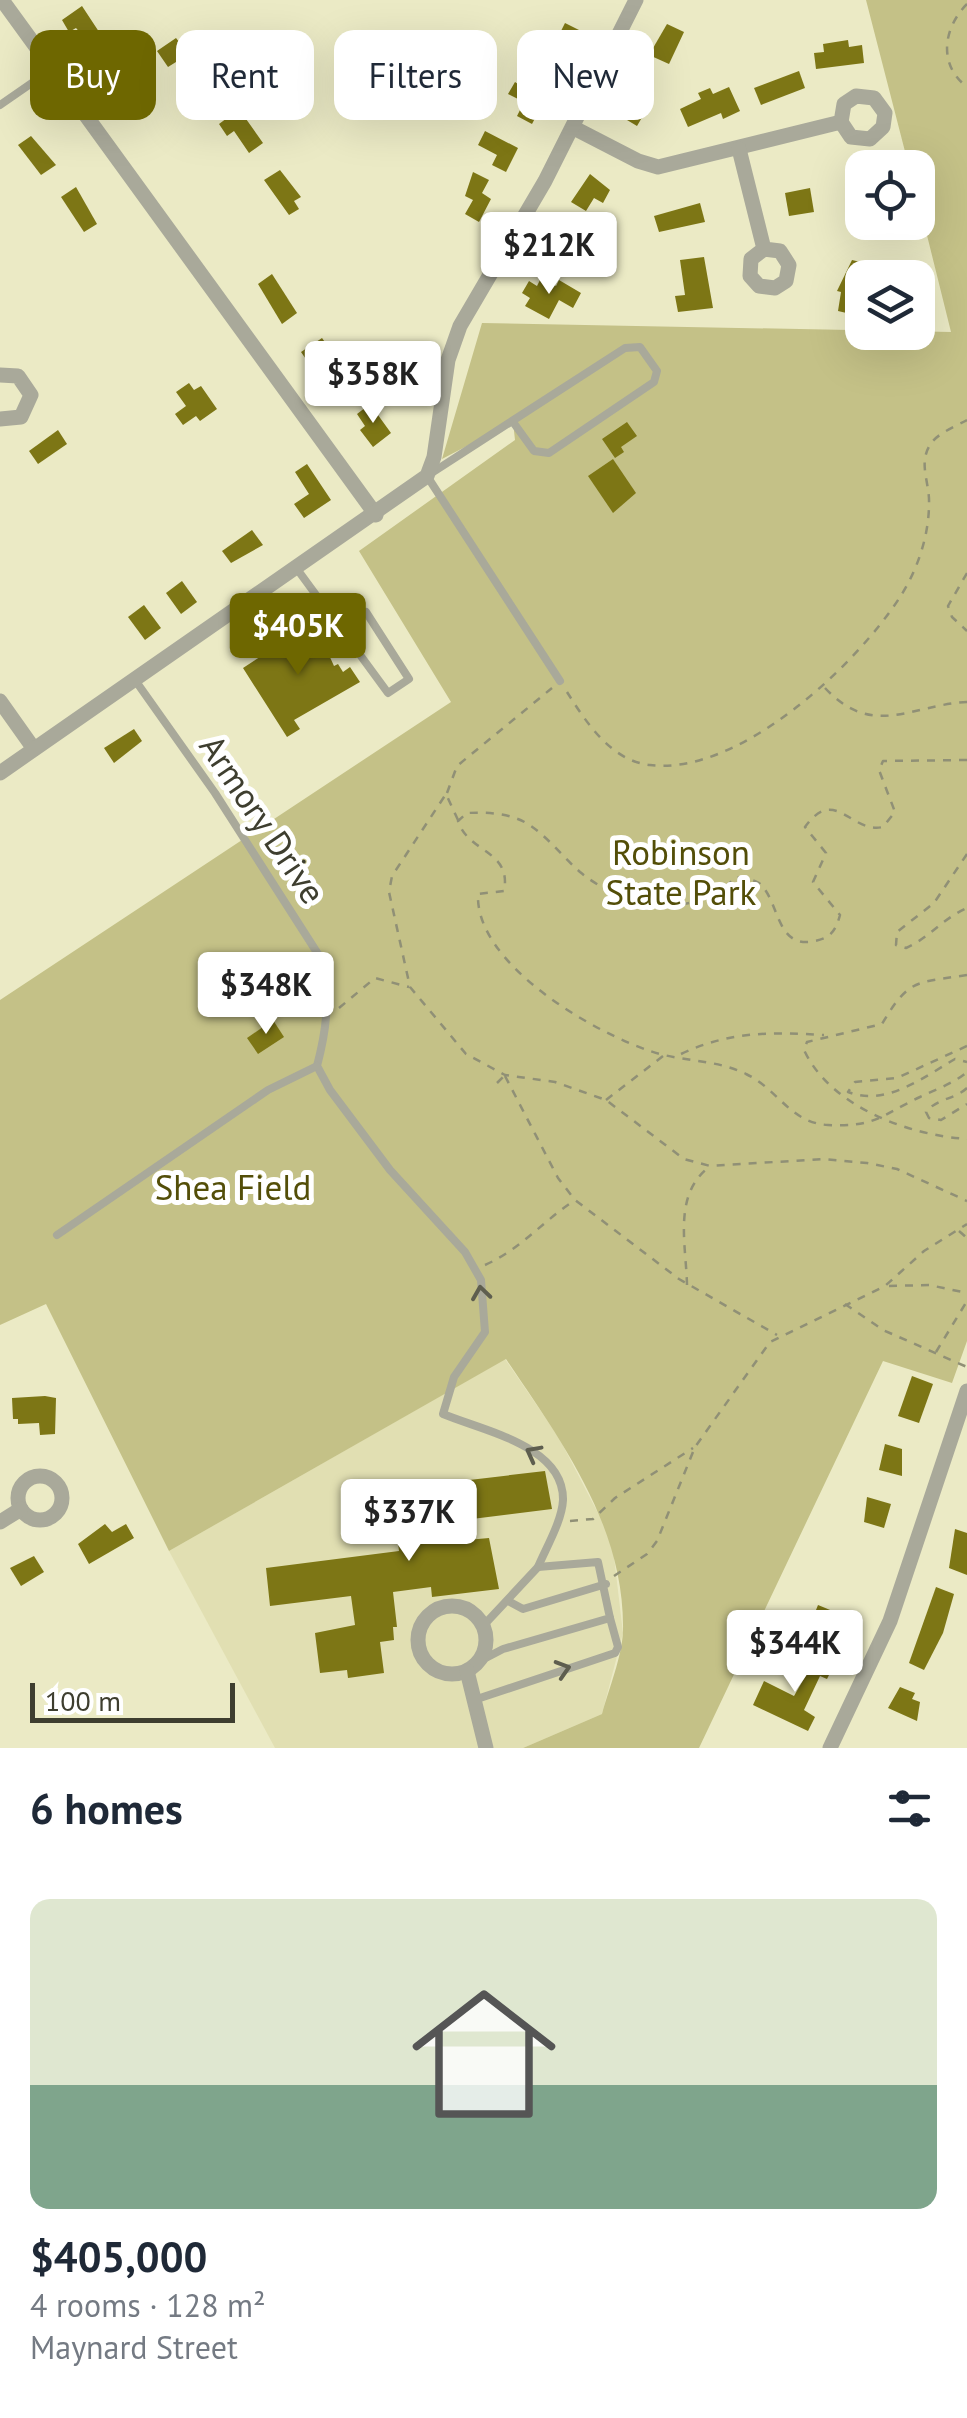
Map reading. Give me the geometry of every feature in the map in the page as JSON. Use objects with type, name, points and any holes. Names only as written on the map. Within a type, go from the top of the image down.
[{"type":"street","points":[[2,0],[30,39]]},
{"type":"street","points":[[0,773],[427,476],[434,456],[448,360],[460,326],[574,128],[636,0]]},
{"type":"street","points":[[89,120],[376,515]]},
{"type":"street","points":[[574,128],[658,167],[840,122]]},
{"type":"street","points":[[739,149],[764,249]]},
{"type":"street","points":[[0,376],[18,376],[31,395],[21,416],[0,419]]},
{"type":"street","points":[[0,701],[34,749]]},
{"type":"street","points":[[830,1748],[890,1621],[960,1435],[967,1391]]},
{"type":"street","points":[[0,1522],[21,1510]]},
{"type":"street","points":[[472,1667],[447,1674],[428,1666],[418,1648],[420,1627],[433,1612],[453,1606],[472,1613],[483,1626],[486,1643],[472,1667],[486,1748]]},
{"type":"lane","points":[[0,106],[30,85]]},
{"type":"lane","points":[[513,422],[534,451],[549,453],[654,382],[657,371],[646,351],[625,348],[427,476],[560,681]]},
{"type":"lane","points":[[297,569],[340,628],[372,664],[388,693],[409,679],[366,612],[340,628]]},
{"type":"lane","name":"Armory Drive","points":[[135,680],[215,793],[318,954],[326,975],[326,1018],[317,1066]]},
{"type":"lane","points":[[56,1235],[268,1090],[317,1066],[330,1090],[390,1170],[465,1252],[481,1280],[485,1332],[454,1377],[444,1414],[552,1464],[559,1476],[563,1503],[538,1567],[510,1602],[483,1626]]},
{"type":"lane","points":[[477,1700],[615,1653],[618,1647],[598,1562],[538,1567]]},
{"type":"lane","points":[[510,1602],[523,1609],[606,1584]]},
{"type":"lane","points":[[472,1667],[504,1649],[610,1618]]},
{"type":"path","points":[[967,4],[947,29],[945,44],[960,81],[967,86]]},
{"type":"path","points":[[967,420],[932,440],[923,459],[930,505],[912,577],[896,603],[823,686],[765,728],[705,759],[647,766],[605,743],[560,681],[457,766],[446,794],[392,876],[391,909],[406,951],[410,988],[466,1054],[505,1075],[554,1082],[606,1100],[684,1159],[710,1166],[822,1159],[866,1162],[905,1172],[967,1201]]},
{"type":"path","points":[[967,573],[948,606],[967,632]]},
{"type":"path","points":[[823,686],[857,712],[880,718],[967,702]]},
{"type":"path","points":[[458,821],[467,813],[506,816],[542,834],[605,888],[645,902],[666,906],[710,900],[736,877],[746,878],[759,884],[768,896],[780,926],[794,939],[809,943],[827,938],[837,928],[840,915],[813,882],[826,853],[804,827],[812,817],[828,810],[841,810],[859,826],[883,827],[895,812],[879,770],[883,761],[967,760]]},
{"type":"path","points":[[446,794],[467,839],[496,857],[506,872],[504,891],[500,894],[483,890],[478,902],[499,951],[540,990],[618,1038],[664,1055],[751,1076],[805,1122],[860,1126],[886,1119],[967,1072]]},
{"type":"path","points":[[967,854],[934,903],[896,932],[896,945],[906,948],[920,942],[934,925],[967,908]]},
{"type":"path","points":[[967,975],[918,982],[896,998],[882,1024],[826,1035],[807,1042],[804,1050],[822,1082],[886,1119],[941,1137],[967,1138]]},
{"type":"path","points":[[326,1018],[374,978],[410,988]]},
{"type":"path","points":[[678,1056],[713,1040],[754,1031],[826,1035]]},
{"type":"path","points":[[967,1046],[896,1078],[855,1082],[848,1092],[884,1094],[909,1086],[955,1059],[967,1062]]},
{"type":"path","points":[[606,1100],[664,1055]]},
{"type":"path","points":[[497,1083],[505,1075]]},
{"type":"path","points":[[505,1075],[558,1178],[575,1200],[687,1285],[778,1336]]},
{"type":"path","points":[[967,1088],[954,1099],[931,1105],[926,1112],[928,1118],[940,1120],[967,1104]]},
{"type":"path","points":[[687,1285],[684,1204],[694,1179],[710,1166]]},
{"type":"path","points":[[475,1269],[516,1248],[546,1218],[575,1200]]},
{"type":"path","points":[[606,1584],[648,1554],[657,1541],[695,1447],[750,1367],[778,1336],[885,1286],[967,1224]]},
{"type":"path","points":[[958,1230],[967,1238]]},
{"type":"path","points":[[885,1286],[928,1286],[967,1293]]},
{"type":"path","points":[[935,1353],[967,1301]]},
{"type":"path","points":[[846,1304],[882,1330],[967,1367]]},
{"type":"path","points":[[556,1522],[594,1519],[616,1498],[695,1447]]},
{"type":"shaded area","points":[[505,1359],[558,1436],[612,1540],[623,1633],[602,1714],[523,1748],[275,1748],[169,1551]]},
{"type":"green space","name":"Robinson State Park","points":[[866,0],[967,0],[967,1341],[952,1383],[883,1361],[699,1748],[523,1748],[602,1714],[623,1631],[621,1593],[602,1521],[568,1454],[506,1359],[169,1551],[46,1304],[0,1325],[0,1000],[451,702],[359,551],[515,440],[513,422],[442,459],[482,323],[845,330],[845,350],[935,350],[935,332],[951,332],[928,240],[935,240],[935,150],[905,150]]},
{"type":"building","points":[[82,6],[98,30],[68,30],[62,20]]},
{"type":"building","points":[[667,24],[684,32],[669,64],[654,57],[654,46]]},
{"type":"building","points":[[176,38],[176,62],[168,67],[157,51]]},
{"type":"building","points":[[848,40],[849,47],[862,45],[864,63],[816,69],[814,53],[824,52],[823,44]]},
{"type":"building","points":[[799,71],[805,88],[761,105],[754,88]]},
{"type":"building","points":[[515,82],[517,83],[517,98],[508,94]]},
{"type":"building","points":[[729,87],[740,111],[723,119],[721,113],[688,127],[680,109],[701,99],[698,93],[710,88],[713,94]]},
{"type":"building","points":[[224,120],[247,120],[263,143],[249,153],[234,131],[227,136],[219,124]]},
{"type":"building","points":[[485,131],[518,148],[506,172],[492,165],[497,155],[478,145]]},
{"type":"building","points":[[31,136],[56,165],[41,175],[18,145]]},
{"type":"building","points":[[280,170],[301,197],[294,201],[299,209],[289,215],[264,180]]},
{"type":"building","points":[[473,172],[489,180],[482,193],[491,199],[479,222],[465,214],[473,200],[465,196]]},
{"type":"building","points":[[590,174],[610,190],[603,203],[594,198],[586,211],[571,202]]},
{"type":"building","points":[[76,187],[97,224],[84,232],[61,197]]},
{"type":"building","points":[[810,188],[814,212],[789,216],[785,193]]},
{"type":"building","points":[[700,203],[705,222],[659,232],[654,216]]},
{"type":"building","points":[[560,225],[579,235],[571,249],[578,253],[571,268],[559,261],[562,255],[548,248]]},
{"type":"building","points":[[704,257],[713,308],[678,312],[675,296],[685,295],[680,260]]},
{"type":"building","points":[[272,274],[297,313],[282,324],[258,284]]},
{"type":"building","points":[[845,274],[845,313],[838,311],[841,292],[837,291]]},
{"type":"building","points":[[541,278],[556,286],[559,280],[581,293],[573,308],[559,300],[549,319],[525,306],[530,298],[522,293],[529,281],[537,286]]},
{"type":"building","points":[[322,338],[350,377],[335,388],[316,361],[310,365],[301,352]]},
{"type":"building","points":[[189,383],[194,390],[201,386],[217,409],[200,421],[196,416],[183,425],[175,414],[186,406],[176,392]]},
{"type":"building","points":[[370,404],[391,433],[373,447],[360,430],[365,426],[357,414]]},
{"type":"building","points":[[627,422],[637,436],[621,447],[624,452],[615,458],[602,439]]},
{"type":"building","points":[[58,430],[67,444],[38,464],[29,451]]},
{"type":"building","points":[[613,459],[636,493],[613,513],[588,476]]},
{"type":"building","points":[[307,464],[331,500],[304,518],[294,504],[309,494],[295,472]]},
{"type":"building","points":[[252,530],[263,545],[231,563],[222,551]]},
{"type":"building","points":[[182,581],[197,602],[181,614],[166,593]]},
{"type":"building","points":[[144,605],[161,628],[145,640],[128,617]]},
{"type":"building","points":[[314,622],[334,666],[338,664],[343,672],[350,667],[360,682],[294,720],[300,729],[287,737],[243,668]]},
{"type":"building","points":[[134,729],[142,741],[114,763],[104,748]]},
{"type":"building","points":[[273,1020],[284,1037],[258,1054],[247,1038]]},
{"type":"building","points":[[912,1376],[933,1384],[919,1423],[898,1416]]},
{"type":"building","points":[[12,1398],[56,1398],[55,1434],[40,1435],[39,1423],[18,1424],[18,1419],[13,1419]]},
{"type":"building","points":[[885,1444],[902,1449],[902,1476],[879,1470]]},
{"type":"building","points":[[545,1471],[552,1509],[464,1520],[467,1540],[489,1538],[499,1589],[432,1597],[431,1587],[393,1592],[397,1627],[393,1627],[394,1640],[380,1642],[384,1673],[348,1678],[347,1670],[320,1673],[315,1633],[355,1625],[351,1596],[270,1606],[266,1568],[399,1551],[395,1520],[405,1519],[401,1488]]},
{"type":"building","points":[[867,1497],[891,1504],[884,1528],[864,1522]]},
{"type":"building","points":[[105,1524],[112,1532],[126,1524],[134,1538],[89,1564],[78,1544]]},
{"type":"building","points":[[955,1529],[967,1533],[967,1575],[949,1568]]},
{"type":"building","points":[[34,1556],[44,1572],[21,1586],[10,1568]]},
{"type":"building","points":[[936,1587],[954,1594],[943,1633],[924,1670],[909,1663]]},
{"type":"building","points":[[818,1605],[852,1619],[845,1638],[810,1625]]},
{"type":"building","points":[[820,1651],[837,1659],[827,1679],[820,1676],[804,1710],[815,1717],[808,1731],[753,1705],[764,1681],[794,1696]]},
{"type":"building","points":[[900,1687],[915,1693],[912,1699],[920,1702],[917,1721],[888,1708]]},
{"type":"park label","name":"Shea Field","points":[[233,1187]]}]
